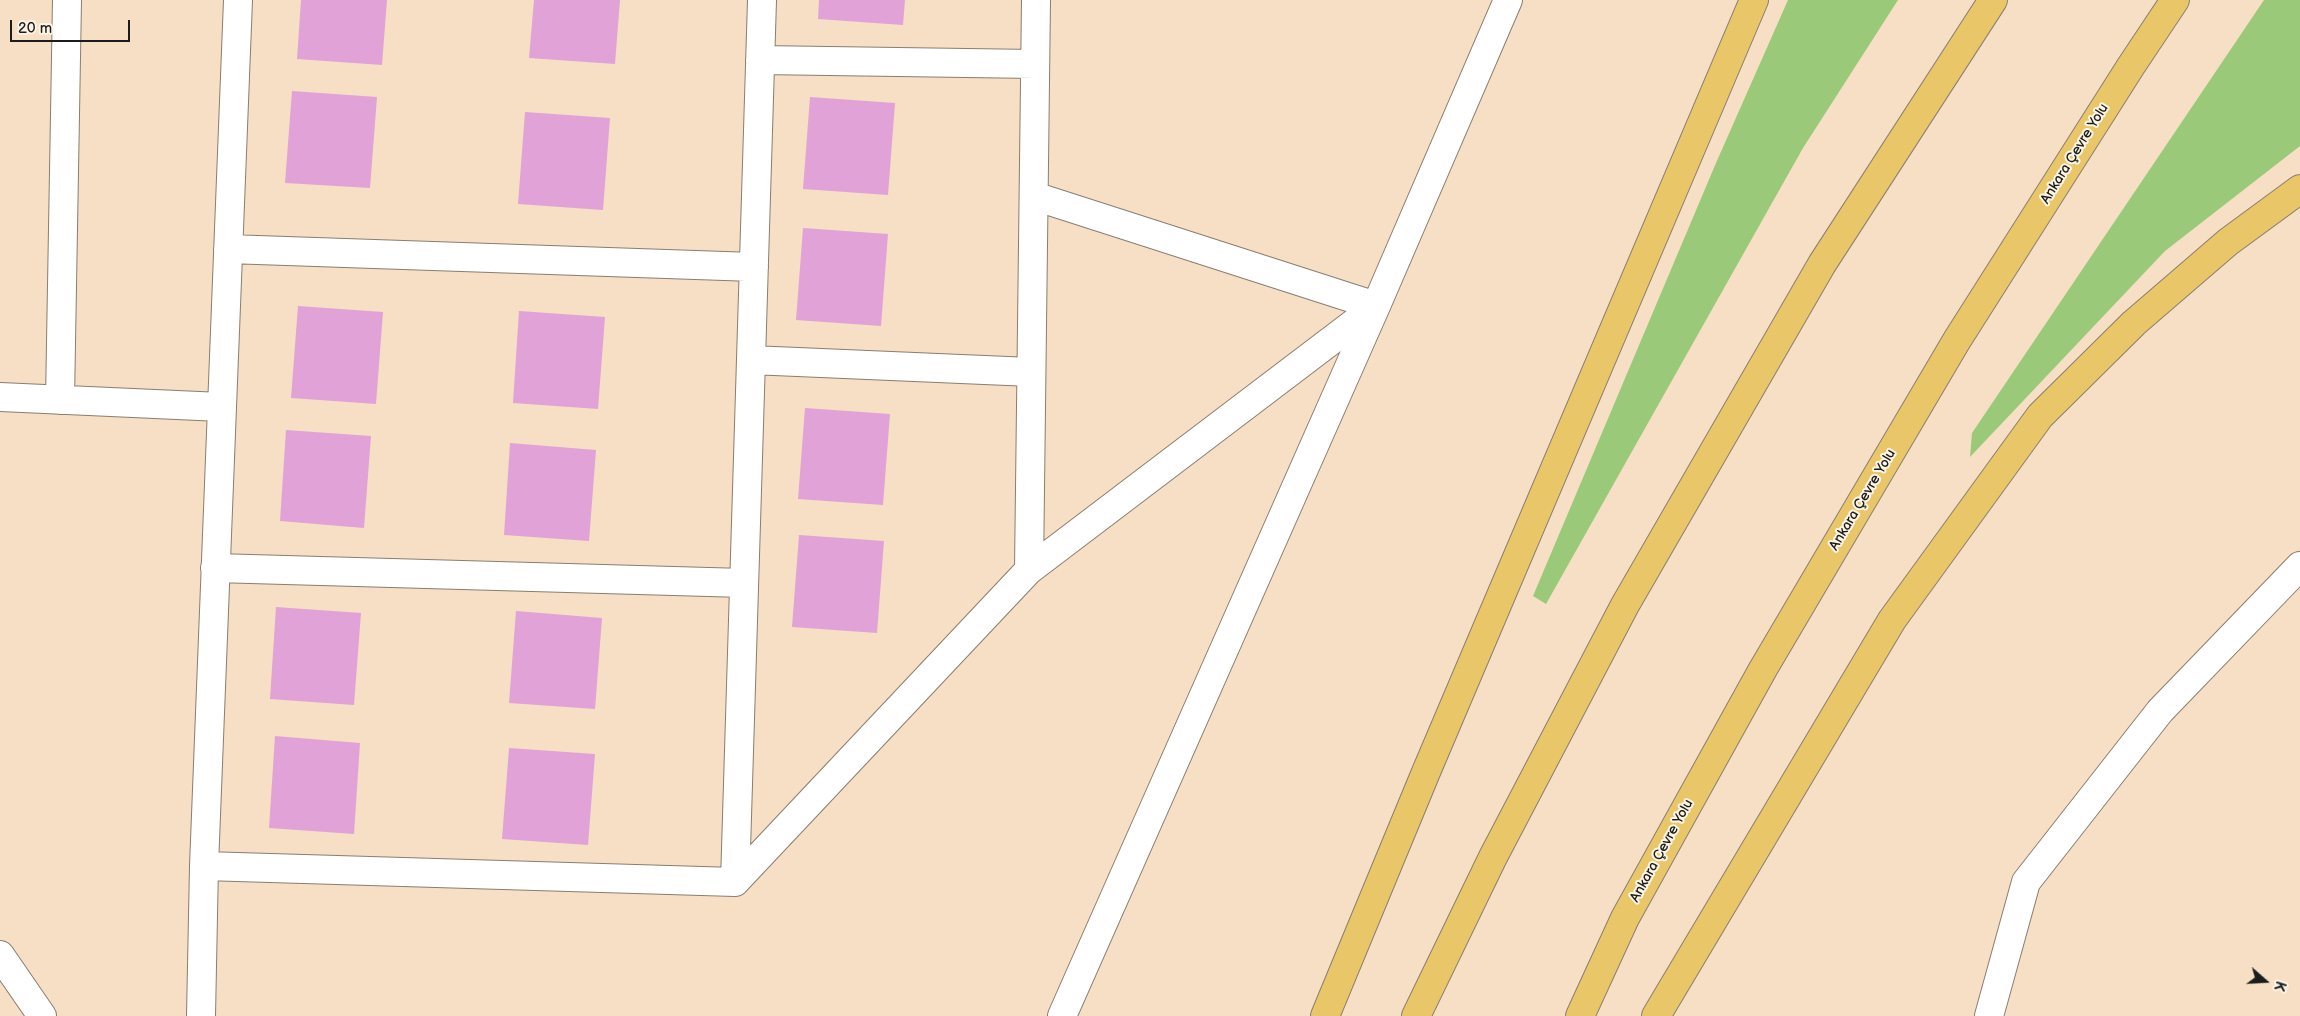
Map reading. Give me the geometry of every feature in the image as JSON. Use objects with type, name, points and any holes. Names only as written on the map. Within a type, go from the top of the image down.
[{"type":"highway","points":[[1325,1016],[1426,772],[1754,0]]},
{"type":"highway","points":[[1416,1016],[1493,857],[1630,597],[1822,264],[1992,0]]},
{"type":"highway","name":"Ankara Çevre Yolu","points":[[1580,1016],[1625,918],[1763,669],[1957,340],[2175,0]]},
{"type":"highway","points":[[1656,1016],[1892,620],[2040,416],[2134,323],[2228,242],[2300,189]]},
{"type":"street","points":[[60,400],[67,0]]},
{"type":"street","points":[[201,1016],[204,866],[238,0]]},
{"type":"street","points":[[735,882],[762,0]]},
{"type":"street","points":[[1029,570],[1036,0]]},
{"type":"street","points":[[1062,1016],[1376,306],[1508,0]]},
{"type":"street","points":[[760,60],[1035,64]]},
{"type":"street","points":[[1034,196],[1376,306]]},
{"type":"street","points":[[228,249],[754,267]]},
{"type":"street","points":[[204,866],[735,882],[1029,570],[1376,306]]},
{"type":"street","points":[[752,360],[1031,372]]},
{"type":"street","points":[[0,398],[222,407]]},
{"type":"street","points":[[1989,1016],[2026,882],[2160,711],[2300,566]]},
{"type":"street","points":[[215,568],[744,583]]},
{"type":"street","points":[[0,955],[42,1016]]},
{"type":"green space","points":[[1788,0],[1898,0],[1803,148],[1546,604],[1533,596],[1716,163]]},
{"type":"green space","points":[[2264,0],[2300,0],[2300,146],[2165,251],[1970,457],[1972,433]]},
{"type":"building","points":[[301,0],[387,0],[382,65],[297,59]]},
{"type":"building","points":[[534,0],[620,0],[615,64],[529,58]]},
{"type":"building","points":[[819,0],[905,0],[903,25],[818,19]]},
{"type":"building","points":[[292,91],[377,97],[370,188],[285,183]]},
{"type":"building","points":[[810,97],[895,103],[888,195],[803,189]]},
{"type":"building","points":[[525,112],[610,118],[603,210],[518,204]]},
{"type":"building","points":[[803,228],[888,234],[881,326],[796,320]]},
{"type":"building","points":[[298,306],[383,312],[376,404],[291,398]]},
{"type":"building","points":[[519,311],[605,317],[598,409],[513,403]]},
{"type":"building","points":[[805,408],[890,414],[883,505],[798,499]]},
{"type":"building","points":[[286,430],[371,436],[364,528],[280,521]]},
{"type":"building","points":[[510,443],[596,450],[589,541],[504,535]]},
{"type":"building","points":[[799,535],[884,541],[877,633],[792,627]]},
{"type":"building","points":[[276,607],[361,613],[354,705],[270,699]]},
{"type":"building","points":[[516,611],[602,618],[595,709],[509,703]]},
{"type":"building","points":[[275,736],[360,743],[354,834],[269,828]]},
{"type":"building","points":[[509,748],[595,754],[588,845],[502,839]]}]
